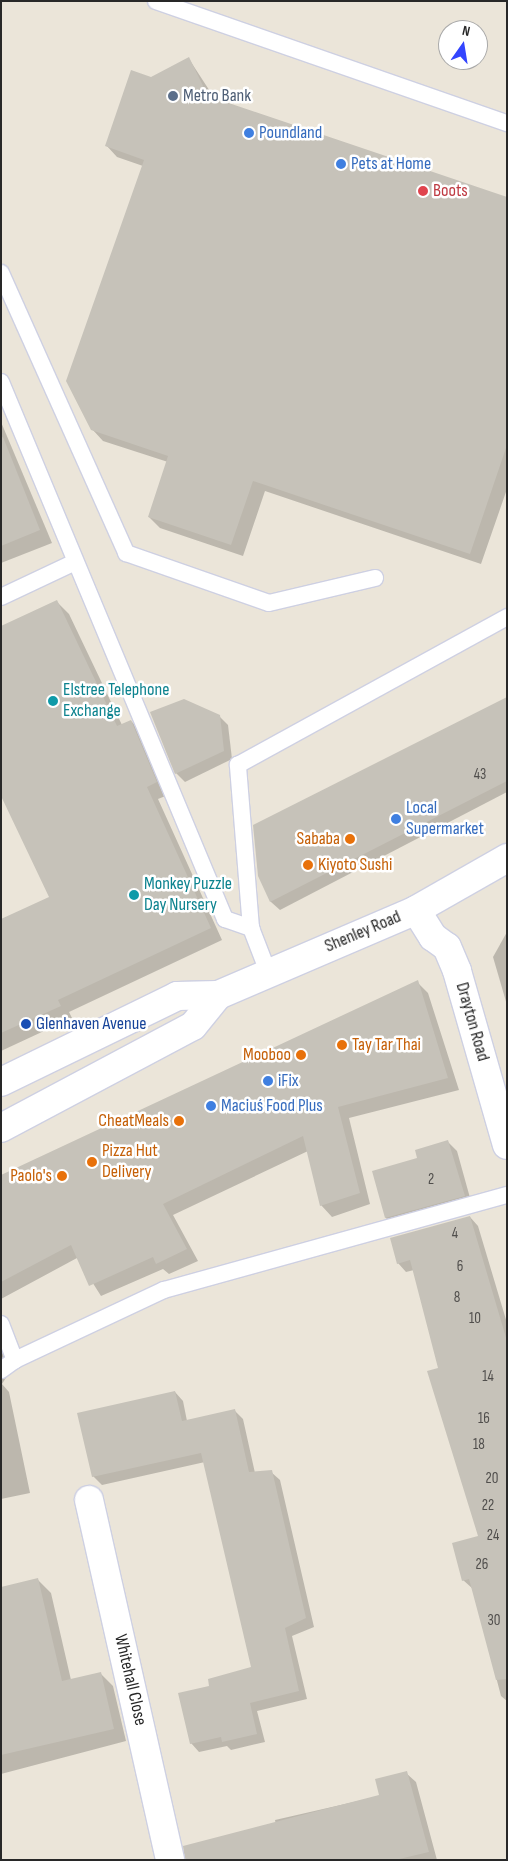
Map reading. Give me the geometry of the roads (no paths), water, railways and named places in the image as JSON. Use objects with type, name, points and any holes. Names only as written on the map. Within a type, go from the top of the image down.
[{"type":"main road","name":"Shenley Road","points":[[1,1082],[177,996],[218,995],[416,910],[505,856]]},
{"type":"main road","name":"Drayton Road","points":[[416,910],[433,937],[447,948],[457,971],[507,1146]]},
{"type":"main road","name":"Shenley Road","points":[[1,1128],[193,1026],[218,995]]},
{"type":"main road","name":"Whitehall Close","points":[[89,1500],[170,1860]]},
{"type":"lane","points":[[156,1],[507,123]]},
{"type":"lane","points":[[1,273],[126,553],[270,603],[375,578]]},
{"type":"lane","points":[[1,382],[225,919],[251,928]]},
{"type":"lane","points":[[1,597],[75,562]]},
{"type":"lane","points":[[268,972],[251,928],[238,765],[507,617]]},
{"type":"lane","points":[[1,1370],[15,1360],[164,1290],[507,1195]]},
{"type":"lane","points":[[1,1324],[15,1360]]},
{"type":"place","name":"Metro Bank","points":[[173,96]]},
{"type":"place","name":"Poundland","points":[[249,133]]},
{"type":"place","name":"Pets at Home","points":[[341,164]]},
{"type":"place","name":"Boots","points":[[423,191]]},
{"type":"place","name":"Elstree Telephone Exchange","points":[[53,701]]},
{"type":"place","name":"Local Supermarket","points":[[396,819]]},
{"type":"place","name":"Sababa","points":[[350,839]]},
{"type":"place","name":"Kiyoto Sushi","points":[[308,865]]},
{"type":"place","name":"Monkey Puzzle Day Nursery","points":[[134,895]]},
{"type":"place","name":"Glenhaven Avenue","points":[[26,1024]]},
{"type":"place","name":"Tay Tar Thai","points":[[342,1045]]},
{"type":"place","name":"Mooboo","points":[[301,1055]]},
{"type":"place","name":"iFix","points":[[268,1081]]},
{"type":"place","name":"Maciuś Food Plus","points":[[211,1106]]},
{"type":"place","name":"CheatMeals","points":[[179,1121]]},
{"type":"place","name":"Pizza Hut Delivery","points":[[92,1162]]},
{"type":"place","name":"Paolo's","points":[[62,1176]]}]
